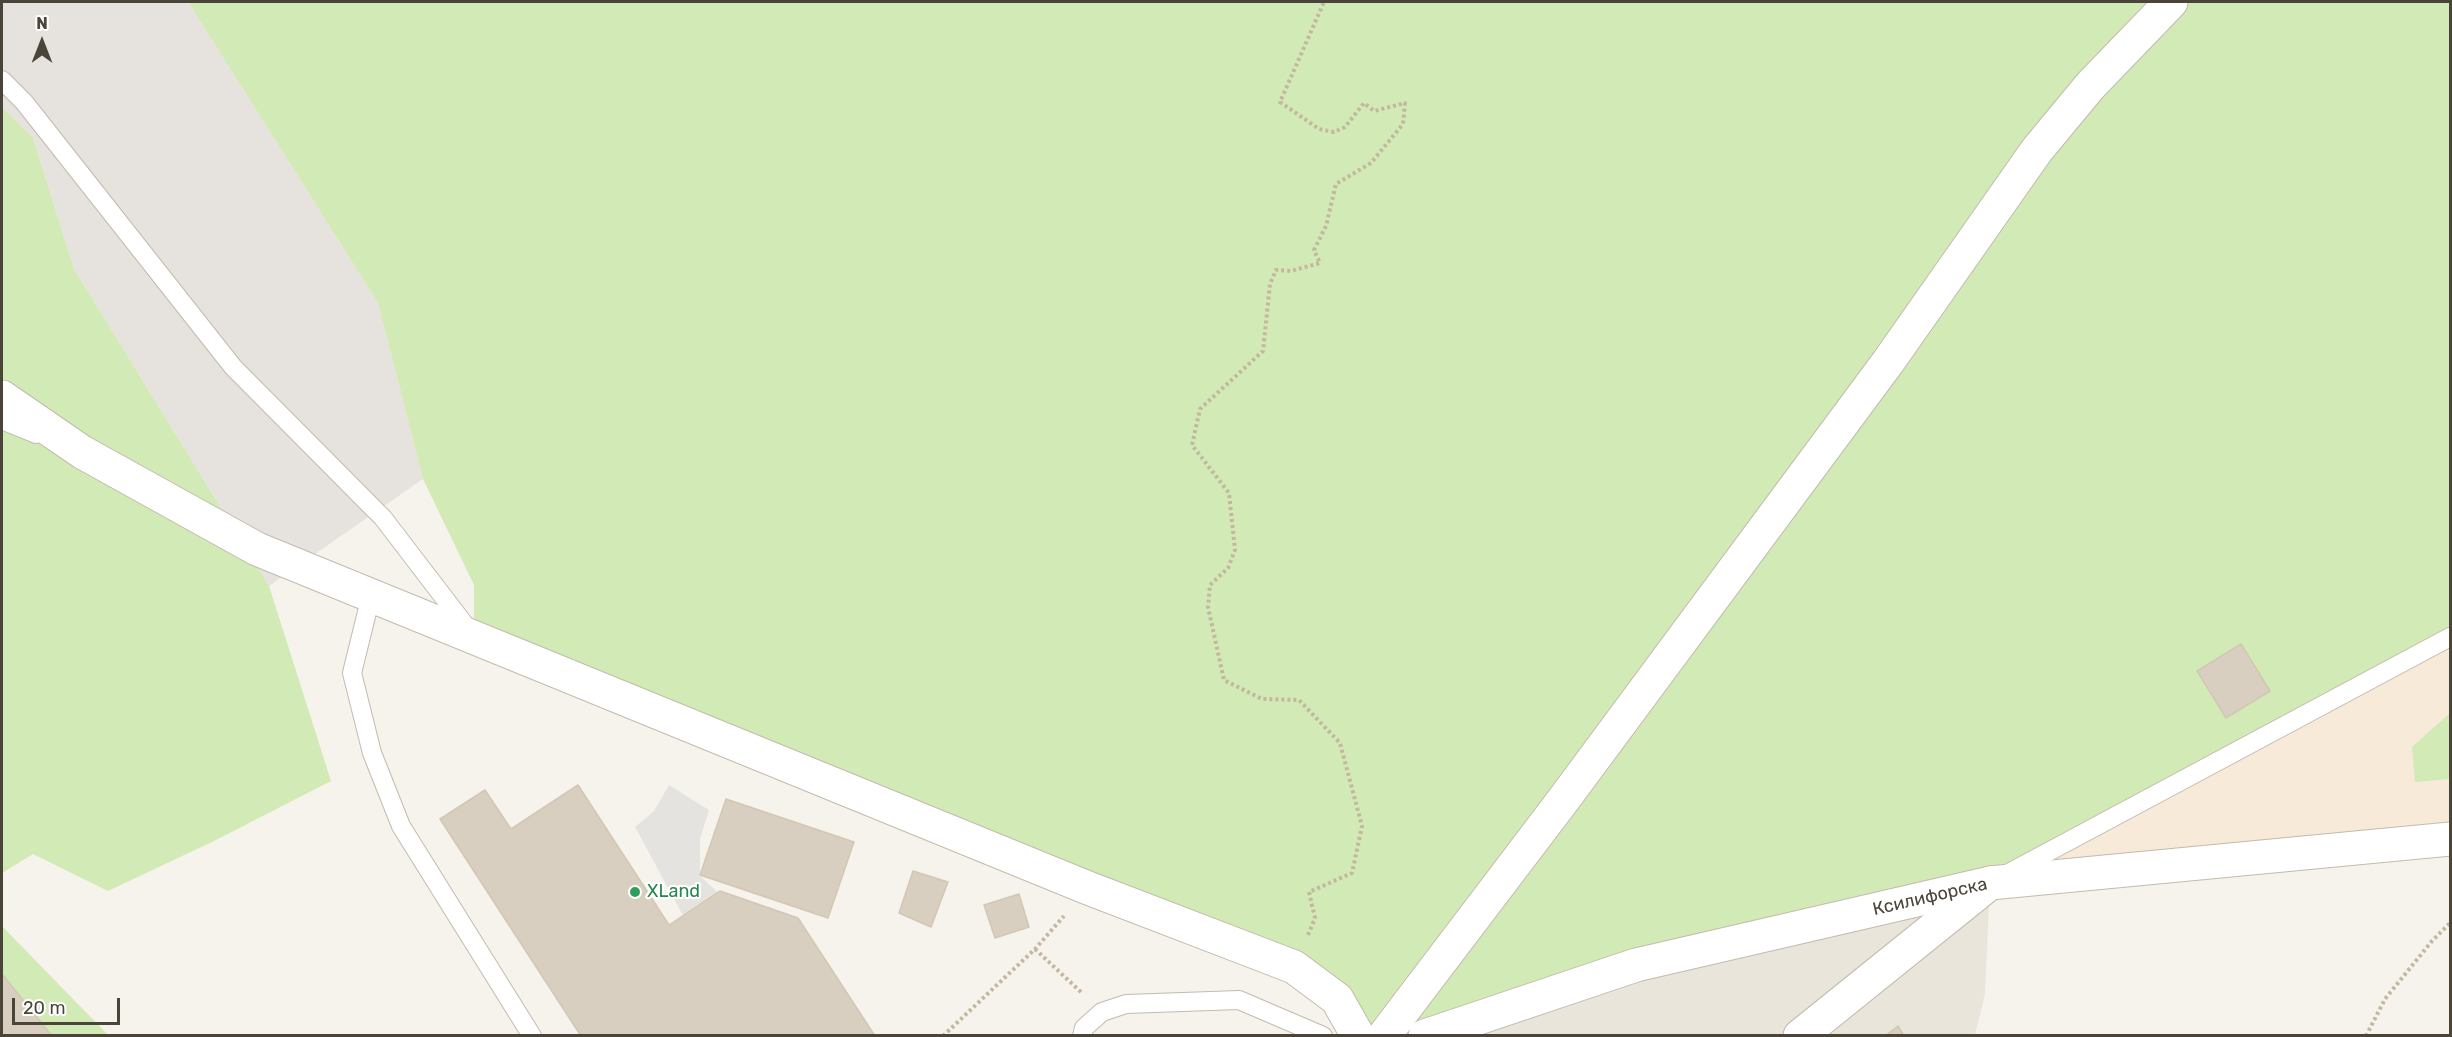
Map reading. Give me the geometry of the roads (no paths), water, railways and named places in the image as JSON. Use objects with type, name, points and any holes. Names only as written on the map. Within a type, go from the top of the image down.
[{"type":"street","points":[[1384,1035],[1564,799],[1867,390],[2037,150],[2090,86],[2171,2]]},
{"type":"street","points":[[2,397],[82,452],[257,549],[1088,888],[1294,967],[1338,999],[1358,1035]]},
{"type":"street","name":"Ксилифорска","points":[[1425,1035],[1636,965],[1990,883],[2451,839]]},
{"type":"street","points":[[1800,1035],[1990,883]]},
{"type":"lane","points":[[2,80],[24,102],[233,367],[383,518],[474,638]]},
{"type":"lane","points":[[2,420],[82,452]]},
{"type":"lane","points":[[371,596],[352,673],[372,753],[401,826],[532,1035]]},
{"type":"lane","points":[[1990,883],[2451,637]]},
{"type":"lane","points":[[1082,1035],[1084,1028],[1102,1012],[1126,1004],[1239,1000],[1323,1035]]},
{"type":"place","name":"XLand","points":[[635,892]]}]
